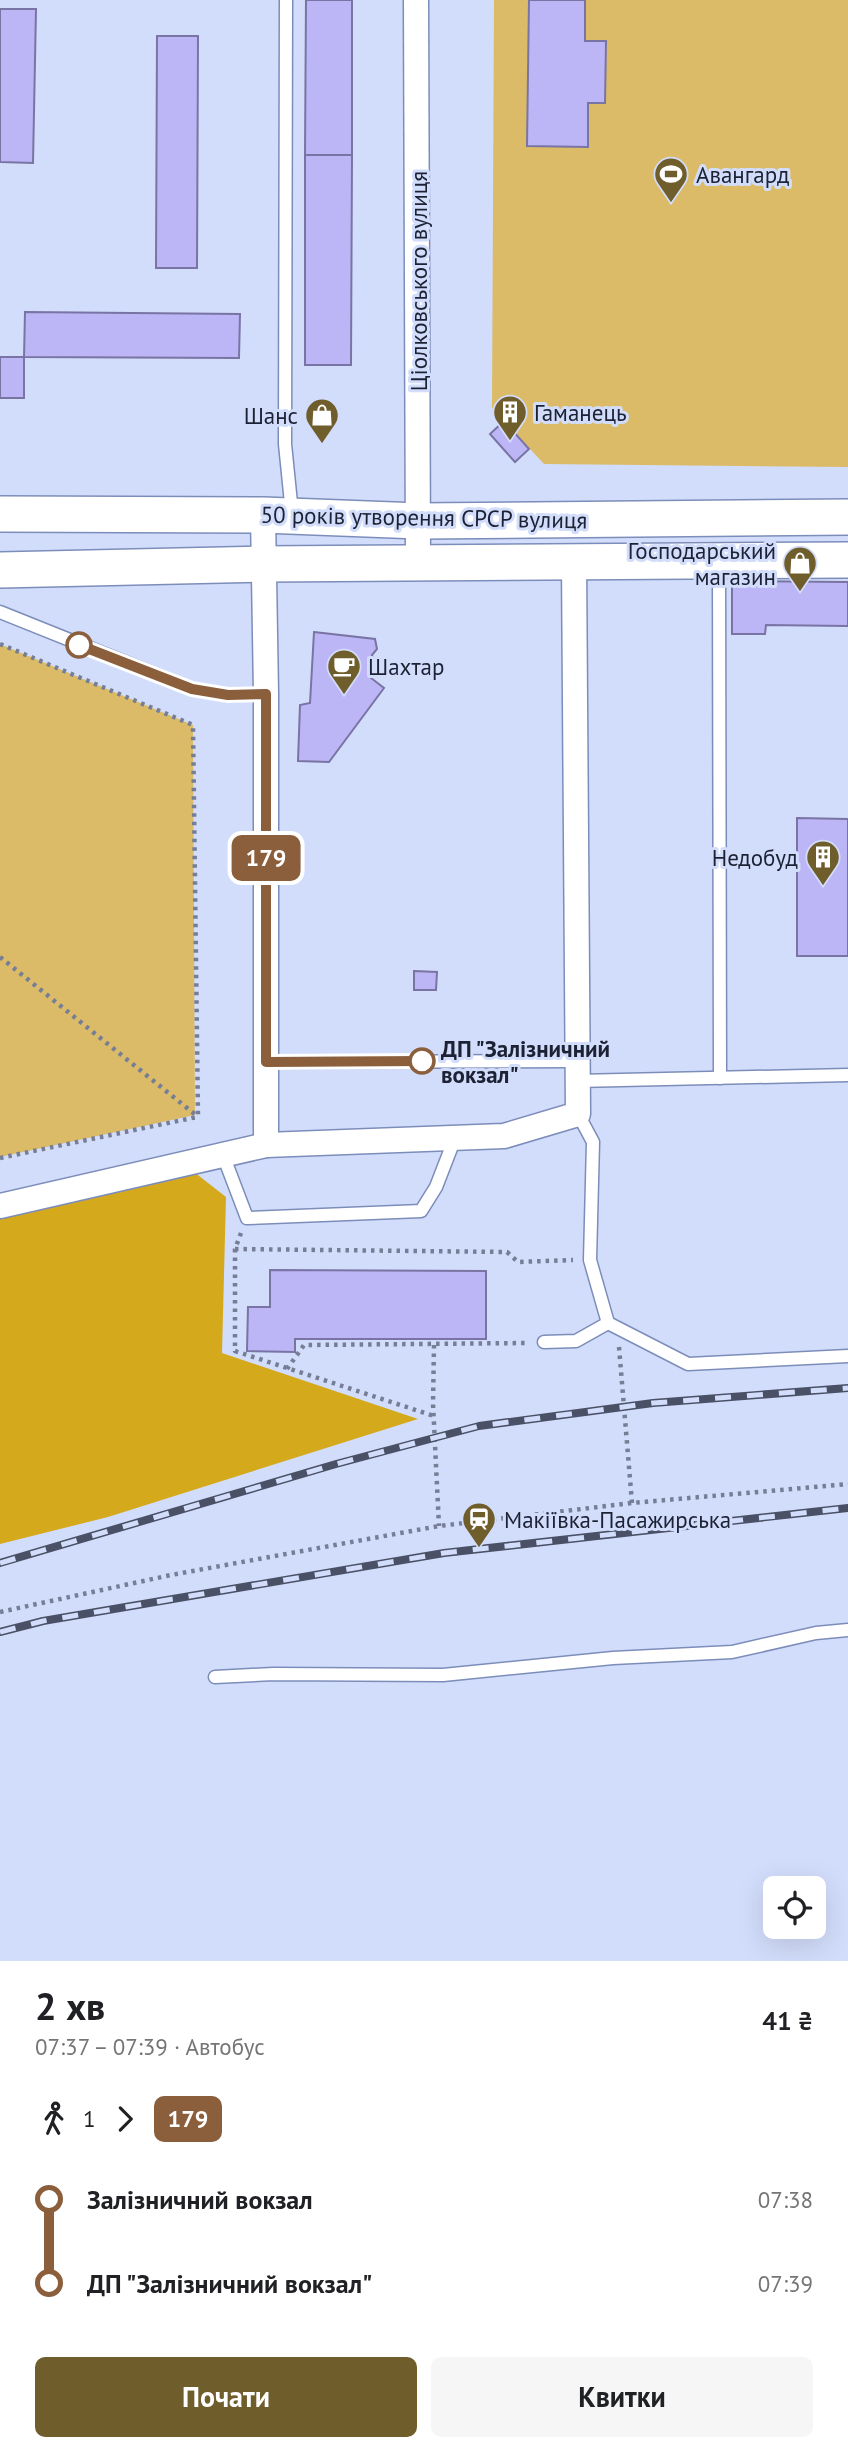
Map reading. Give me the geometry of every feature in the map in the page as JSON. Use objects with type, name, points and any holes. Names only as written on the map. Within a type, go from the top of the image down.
[{"type":"main road","name":"50 років утворення СРСР вулиця","points":[[0,514],[278,516],[419,521],[848,517]]},
{"type":"main road","name":"50 років утворення СРСР вулиця","points":[[0,570],[418,562],[848,560]]},
{"type":"street","name":"Ціолковського вулиця","points":[[416,0],[418,562]]},
{"type":"street","points":[[266,1145],[266,694],[263,564],[278,516]]},
{"type":"street","points":[[0,1206],[266,1145],[504,1136],[578,1114],[573,561]]},
{"type":"lane","points":[[278,516],[285,444],[286,0]]},
{"type":"lane","points":[[719,561],[720,1078]]},
{"type":"lane","points":[[0,612],[192,689],[228,695],[266,694]]},
{"type":"lane","points":[[266,1062],[720,1078],[848,1075]]},
{"type":"lane","points":[[578,1114],[593,1142],[590,1260],[608,1323],[688,1364],[848,1356]]},
{"type":"lane","points":[[223,1155],[247,1218],[421,1212],[436,1187],[455,1138]]},
{"type":"lane","points":[[544,1342],[576,1341],[608,1323]]},
{"type":"lane","points":[[215,1677],[273,1674],[443,1675],[613,1658],[732,1653],[816,1633],[848,1630]]},
{"type":"path","points":[[0,644],[192,725],[198,1117]]},
{"type":"path","points":[[0,957],[198,1117]]},
{"type":"path","points":[[0,1158],[198,1117]]},
{"type":"path","points":[[247,1218],[234,1249],[235,1351],[434,1416]]},
{"type":"path","points":[[234,1249],[506,1252],[518,1262],[590,1260]]},
{"type":"path","points":[[287,1369],[304,1345],[544,1342]]},
{"type":"path","points":[[434,1345],[439,1526]]},
{"type":"path","points":[[619,1348],[632,1503]]},
{"type":"path","points":[[0,1612],[171,1575],[439,1526],[632,1503],[848,1484]]},
{"type":"shaded area","name":"Авангард","points":[[494,0],[848,0],[848,467],[544,464],[492,408]]},
{"type":"shaded area","points":[[0,644],[193,725],[195,1115],[0,1157]]},
{"type":"shaded area","points":[[194,1172],[226,1197],[222,1353],[418,1419],[108,1517],[0,1544],[0,1216]]},
{"type":"building","points":[[306,0],[352,0],[352,155],[305,155]]},
{"type":"building","points":[[529,0],[585,0],[585,41],[606,41],[605,103],[588,103],[588,147],[527,146]]},
{"type":"building","points":[[0,9],[36,9],[33,163],[0,162]]},
{"type":"building","points":[[157,36],[198,36],[197,268],[156,268]]},
{"type":"building","points":[[305,155],[352,155],[351,365],[305,365]]},
{"type":"building","points":[[25,312],[240,314],[239,358],[24,357]]},
{"type":"building","points":[[0,357],[24,357],[24,398],[0,398]]},
{"type":"building","name":"Гаманець","points":[[504,421],[529,449],[515,462],[490,434]]},
{"type":"building","points":[[732,581],[848,582],[848,626],[766,625],[765,634],[732,634]]},
{"type":"building","name":"Шахтар","points":[[314,632],[375,639],[377,649],[372,655],[375,666],[371,678],[384,688],[329,762],[298,761],[300,705],[310,703]]},
{"type":"building","name":"Недобуд","points":[[797,818],[848,819],[848,956],[797,956]]},
{"type":"building","name":"ДП \"Залізничний вокзал\"","points":[[414,971],[437,972],[436,990],[414,990]]},
{"type":"building","points":[[270,1270],[486,1271],[486,1339],[295,1339],[295,1352],[247,1351],[248,1307],[270,1307]]},
{"type":"railway","points":[[0,1563],[336,1464],[479,1426],[653,1403],[848,1388]]},
{"type":"railway","points":[[0,1632],[43,1621],[444,1553],[848,1508]]},
{"type":"bus line","name":"179","points":[[79,645],[192,689],[228,695],[266,694],[266,1062],[422,1061]]},
{"type":"place","name":"Авангард","points":[[671,204]]},
{"type":"place","name":"Гаманець","points":[[510,442]]},
{"type":"place","name":"Шанс","points":[[322,445]]},
{"type":"place","name":"Господарський магазин","points":[[800,593]]},
{"type":"place","name":"Шахтар","points":[[344,696]]},
{"type":"place","name":"Недобуд","points":[[823,887]]},
{"type":"place","name":"ДП \"Залізничний вокзал\"","points":[[422,1061]]},
{"type":"place","name":"Макіївка-Пасажирська","points":[[479,1549]]}]
